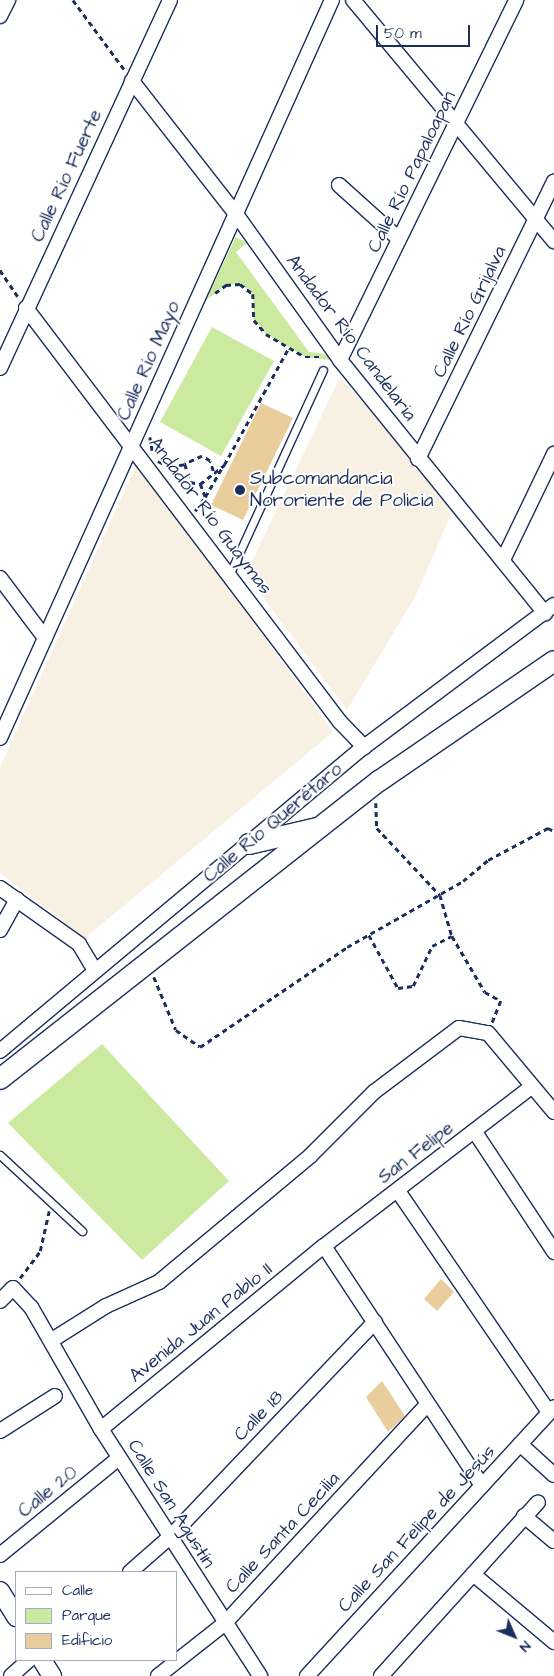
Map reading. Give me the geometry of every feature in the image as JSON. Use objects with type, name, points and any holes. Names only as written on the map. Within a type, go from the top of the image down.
[{"type":"main road","name":"Calle Río Querétaro","points":[[0,1079],[379,782],[554,661]]},
{"type":"main road","points":[[249,844],[319,828]]},
{"type":"street","points":[[0,16],[8,0]]},
{"type":"street","name":"Calle Río Fuerte","points":[[0,368],[26,308],[170,0]]},
{"type":"street","name":"Calle Río Mayo","points":[[0,738],[332,0]]},
{"type":"street","points":[[353,0],[457,121],[554,241]]},
{"type":"street","name":"Calle Río Papaloapan","points":[[340,360],[516,0]]},
{"type":"street","name":"Andador Río Candelaria","points":[[132,81],[236,214],[340,360],[418,459],[503,560],[549,609]]},
{"type":"street","name":"Calle Río Grijalva","points":[[418,459],[554,182]]},
{"type":"street","points":[[339,186],[399,239]]},
{"type":"street","name":"Andador Río Guaymas","points":[[26,308],[191,514],[230,572],[340,722],[364,747]]},
{"type":"street","points":[[503,560],[554,454]]},
{"type":"street","points":[[0,578],[45,638]]},
{"type":"street","name":"Calle Río Querétaro","points":[[0,1051],[364,747],[549,609]]},
{"type":"street","points":[[0,888],[79,944],[95,971]]},
{"type":"street","points":[[0,930],[16,899]]},
{"type":"street","points":[[52,1340],[106,1306],[159,1282],[427,1051],[459,1028],[488,1034],[530,1088],[554,1112]]},
{"type":"street","name":"San Felipe","points":[[324,1246],[530,1088]]},
{"type":"street","points":[[475,1132],[554,1252]]},
{"type":"street","points":[[398,1191],[552,1410]]},
{"type":"street","points":[[324,1246],[482,1486]]},
{"type":"street","name":"Avenida Juan Pablo II","points":[[101,1429],[324,1246]]},
{"type":"street","points":[[0,1300],[13,1288]]},
{"type":"street","name":"Calle San Agustín","points":[[13,1288],[52,1340],[73,1374],[101,1429],[224,1624],[260,1676]]},
{"type":"street","name":"Calle 18","points":[[131,1571],[170,1537],[375,1322]]},
{"type":"street","points":[[0,1431],[55,1396]]},
{"type":"street","name":"Calle Santa Cecilia","points":[[178,1660],[224,1624],[427,1405]]},
{"type":"street","name":"Calle San Felipe de Jesús","points":[[307,1676],[552,1410]]},
{"type":"street","points":[[520,1444],[554,1475]]},
{"type":"street","name":"Calle 20","points":[[0,1555],[119,1458]]},
{"type":"street","points":[[381,1676],[538,1502]]},
{"type":"street","points":[[524,1516],[554,1540]]},
{"type":"street","points":[[472,1574],[554,1642]]},
{"type":"street","points":[[0,1591],[15,1615]]},
{"type":"street","points":[[11,1676],[28,1661]]},
{"type":"street","points":[[43,1661],[52,1676]]},
{"type":"street","name":"Calle Santa Cecilia","points":[[158,1676],[177,1661]]},
{"type":"lane","points":[[230,572],[323,370]]},
{"type":"lane","points":[[0,1154],[82,1231]]},
{"type":"path","points":[[73,0],[132,81]]},
{"type":"path","points":[[0,270],[26,308]]},
{"type":"path","points":[[195,306],[226,285],[240,284],[253,294],[254,320],[288,349],[305,357],[340,360]]},
{"type":"path","points":[[191,514],[205,497],[224,465],[288,349]]},
{"type":"path","points":[[147,413],[154,460],[170,467],[185,464],[202,456],[210,461],[213,471]]},
{"type":"path","points":[[133,443],[158,470]]},
{"type":"path","points":[[185,464],[190,482],[200,484]]},
{"type":"path","points":[[200,484],[213,471],[224,465]]},
{"type":"path","points":[[200,484],[205,497]]},
{"type":"path","points":[[379,782],[377,828],[440,895],[452,936],[485,992],[501,1002],[488,1034]]},
{"type":"path","points":[[150,963],[176,1030],[200,1048],[369,935],[440,895],[495,856],[548,828],[554,831]]},
{"type":"path","points":[[369,935],[398,988],[413,986],[432,946],[452,936]]},
{"type":"path","points":[[13,1288],[40,1251],[52,1203]]},
{"type":"shaded area","points":[[340,377],[416,461],[453,510],[415,597],[347,710],[246,574]]},
{"type":"shaded area","points":[[137,463],[333,732],[85,938],[0,873],[0,767]]},
{"type":"green space","points":[[236,237],[247,243],[236,252],[309,352],[333,355],[338,361],[305,357],[266,334],[254,320],[253,294],[240,284],[226,285],[206,300]]},
{"type":"green space","points":[[212,327],[274,361],[221,456],[160,422]]},
{"type":"green space","points":[[102,1044],[229,1181],[142,1260],[8,1123]]},
{"type":"building","points":[[261,403],[293,418],[243,520],[211,505]]},
{"type":"building","points":[[441,1279],[454,1292],[437,1311],[424,1299]]},
{"type":"building","points":[[382,1381],[405,1416],[388,1432],[366,1397]]},
{"type":"place","name":"Subcomandancia Nororiente de Policia","points":[[240,490]]}]
